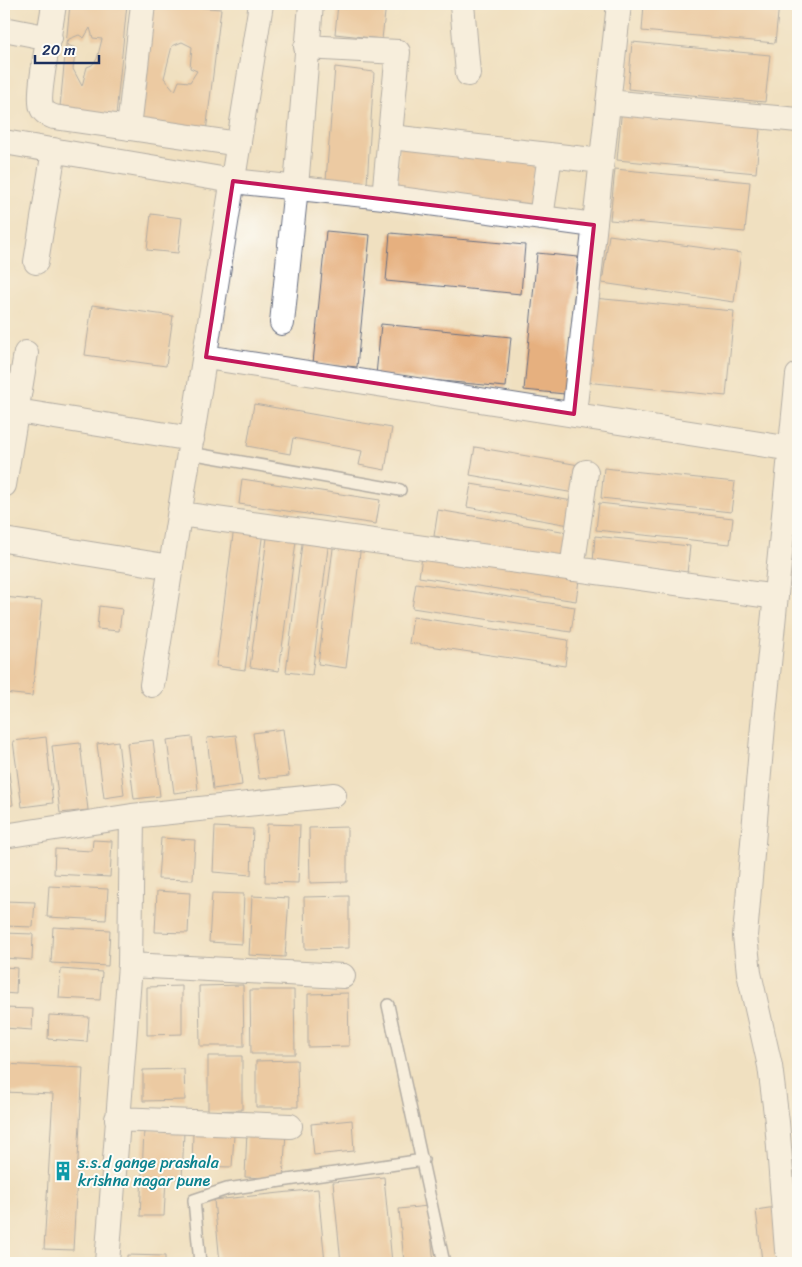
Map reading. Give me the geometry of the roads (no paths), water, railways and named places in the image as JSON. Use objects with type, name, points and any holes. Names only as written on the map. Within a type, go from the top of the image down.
[{"type":"street","points":[[54,4],[41,87],[42,108],[46,114],[54,117],[239,144]]},
{"type":"street","points":[[129,128],[143,4]]},
{"type":"street","points":[[152,685],[261,4]]},
{"type":"street","points":[[282,323],[296,186],[311,4]]},
{"type":"street","points":[[462,4],[468,74]]},
{"type":"street","points":[[574,414],[619,4]]},
{"type":"street","points":[[4,29],[50,38]]},
{"type":"street","points":[[306,47],[398,52],[384,197]]},
{"type":"street","points":[[608,102],[798,120]]},
{"type":"street","points":[[391,137],[602,161]]},
{"type":"street","points":[[4,142],[233,181],[296,186],[594,226]]},
{"type":"street","points":[[36,262],[54,150]]},
{"type":"street","points":[[542,218],[550,155]]},
{"type":"street","points":[[4,485],[26,353]]},
{"type":"street","points":[[206,357],[794,449]]},
{"type":"street","points":[[787,1250],[777,1122],[770,1066],[749,973],[745,936],[776,597],[794,449],[798,374]]},
{"type":"street","points":[[16,411],[191,446]]},
{"type":"street","points":[[572,569],[586,472]]},
{"type":"street","points":[[180,514],[776,597]]},
{"type":"street","points":[[4,540],[171,567]]},
{"type":"street","points":[[4,836],[132,816],[334,795]]},
{"type":"street","points":[[107,1263],[130,965],[132,816]]},
{"type":"street","points":[[130,965],[343,976]]},
{"type":"street","points":[[117,1119],[290,1126]]},
{"type":"lane","points":[[191,446],[400,490]]},
{"type":"lane","points":[[388,1005],[444,1263]]},
{"type":"lane","points":[[200,1263],[194,1200],[227,1188],[423,1160]]},
{"type":"place","name":"s.s.d gange prashala krishna nagar pune","points":[[63,1171]]}]
